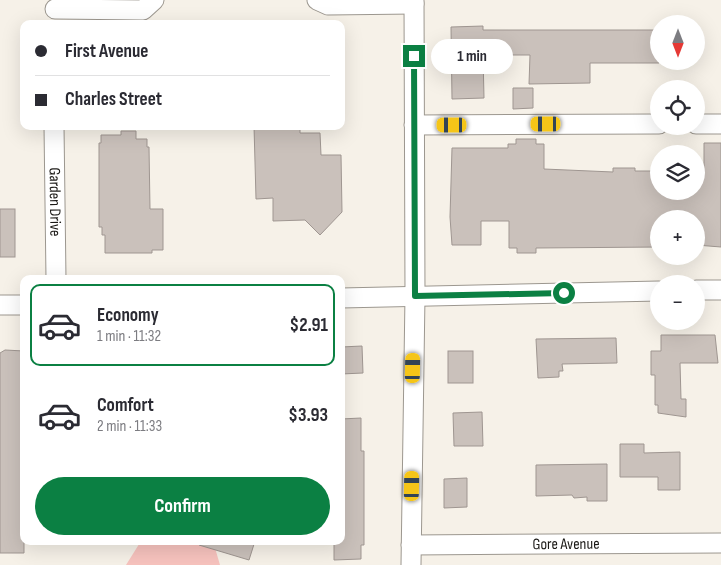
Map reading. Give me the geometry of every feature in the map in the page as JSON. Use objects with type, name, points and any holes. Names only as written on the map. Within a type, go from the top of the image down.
[{"type":"street","points":[[55,11],[143,10],[154,0]]},
{"type":"street","points":[[316,0],[328,5],[414,2],[415,296],[412,565]]},
{"type":"street","points":[[414,125],[650,124]]},
{"type":"street","points":[[705,124],[721,124]]},
{"type":"street","name":"Garden Drive","points":[[54,130],[56,275]]},
{"type":"street","points":[[705,290],[721,290]]},
{"type":"street","points":[[345,298],[650,291]]},
{"type":"street","points":[[0,305],[20,305]]},
{"type":"street","name":"Gore Avenue","points":[[411,545],[721,542]]},
{"type":"shaded area","points":[[138,545],[214,545],[220,565],[126,565]]},
{"type":"building","points":[[483,26],[483,30],[650,30],[650,63],[590,63],[590,83],[529,84],[530,55],[483,55],[484,98],[452,99],[451,27]]},
{"type":"building","points":[[513,88],[533,88],[533,108],[513,109]]},
{"type":"building","points":[[254,130],[300,130],[300,133],[320,133],[321,155],[341,155],[342,212],[320,235],[305,220],[273,221],[273,198],[256,199]]},
{"type":"building","points":[[121,131],[136,131],[136,139],[147,139],[147,147],[149,147],[150,209],[163,209],[163,250],[152,250],[152,253],[105,253],[105,235],[102,235],[102,227],[99,227],[99,143],[101,143],[101,135],[121,135]]},
{"type":"building","points":[[516,139],[536,139],[536,144],[544,144],[544,169],[613,172],[613,168],[635,168],[635,171],[650,171],[650,200],[705,200],[704,143],[721,143],[721,247],[705,246],[705,210],[650,210],[650,247],[536,248],[536,253],[517,253],[517,248],[509,248],[509,221],[481,221],[481,245],[452,245],[450,217],[452,148],[508,148],[508,144],[516,144]]},
{"type":"building","points":[[0,209],[15,209],[15,257],[0,257]]},
{"type":"building","points":[[661,335],[715,335],[718,363],[680,363],[681,399],[686,399],[686,417],[658,413],[658,405],[655,405],[655,375],[651,375],[651,351],[661,351]]},
{"type":"building","points":[[616,338],[617,363],[562,364],[563,371],[559,371],[559,377],[538,378],[536,339]]},
{"type":"building","points":[[362,346],[363,373],[345,374],[345,347]]},
{"type":"building","points":[[5,350],[20,351],[20,545],[24,545],[24,553],[0,553],[0,353]]},
{"type":"building","points":[[448,351],[473,351],[473,383],[448,383]]},
{"type":"building","points":[[482,412],[483,446],[454,446],[453,413]]},
{"type":"building","points":[[361,418],[361,451],[364,451],[364,545],[361,545],[361,559],[334,560],[334,545],[345,545],[345,419]]},
{"type":"building","points":[[620,444],[644,444],[644,453],[680,452],[680,490],[658,490],[658,477],[620,477]]},
{"type":"building","points":[[607,464],[607,501],[587,501],[587,497],[574,498],[572,495],[536,496],[536,465]]},
{"type":"building","points":[[467,478],[467,507],[444,508],[444,479]]},
{"type":"building","points":[[199,545],[254,545],[249,560]]},
{"type":"route","points":[[414,56],[415,296],[564,293]]}]
